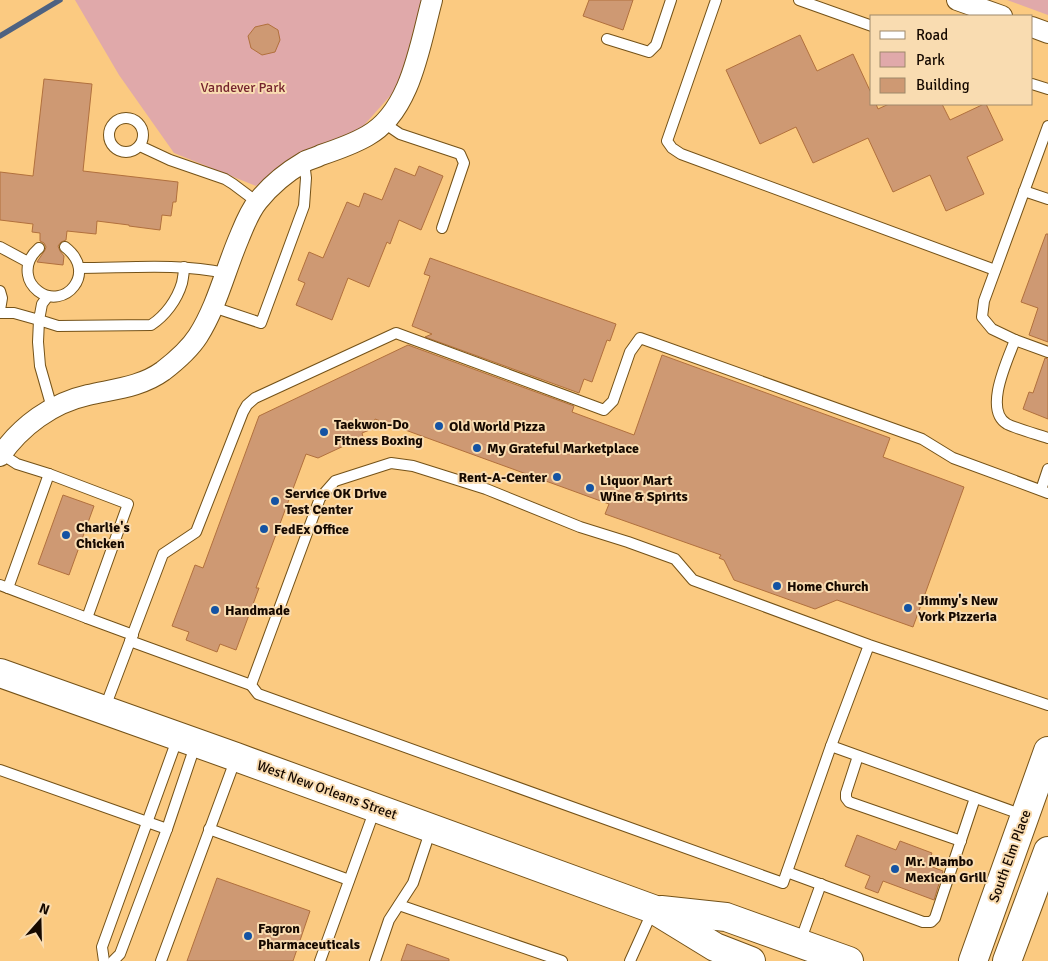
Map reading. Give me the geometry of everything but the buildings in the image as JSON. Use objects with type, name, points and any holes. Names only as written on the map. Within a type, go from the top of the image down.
[{"type":"main road","name":"West New Orleans Street","points":[[0,673],[653,909],[715,948],[751,961]]},
{"type":"main road","name":"South Elm Place","points":[[973,961],[1048,751]]},
{"type":"main road","points":[[1008,961],[1048,851]]},
{"type":"main road","name":"West New Orleans Street","points":[[653,909],[726,917],[849,961]]},
{"type":"street","points":[[0,454],[17,435],[52,408],[87,395],[141,383],[161,372],[182,356],[198,337],[213,307],[248,218],[257,202],[285,175],[304,162],[368,136],[384,123],[396,109],[415,67],[432,0]]},
{"type":"street","points":[[957,0],[999,15]]},
{"type":"street","points":[[1033,27],[1048,33]]},
{"type":"lane","points":[[607,39],[649,52],[656,45],[672,0]]},
{"type":"lane","points":[[716,0],[667,141],[672,148],[681,154],[995,270]]},
{"type":"lane","points":[[799,0],[870,25]]},
{"type":"lane","points":[[1033,84],[1048,89]]},
{"type":"lane","points":[[384,123],[400,134],[460,154],[464,163],[442,228]]},
{"type":"lane","points":[[1048,126],[984,301],[982,317],[992,329],[1048,352]]},
{"type":"lane","points":[[140,146],[170,160],[225,179],[257,202]]},
{"type":"lane","points":[[213,307],[261,323],[304,206],[306,178],[304,162]]},
{"type":"lane","points":[[1024,191],[1048,199]]},
{"type":"lane","points":[[0,247],[28,262]]},
{"type":"lane","points":[[39,248],[28,262],[29,280],[40,293],[48,296],[57,296],[71,290],[79,276],[77,260],[66,247]]},
{"type":"lane","points":[[0,314],[14,313],[58,326],[151,325],[160,319],[176,297],[182,284],[184,267]]},
{"type":"lane","points":[[79,268],[184,267],[225,274]]},
{"type":"lane","points":[[0,291],[2,298],[0,310]]},
{"type":"lane","points":[[48,296],[42,304],[38,342],[40,366],[52,408]]},
{"type":"lane","points":[[104,710],[163,554],[196,532],[247,405],[255,398],[396,334],[604,410],[613,402],[630,352],[640,338],[922,439],[953,458],[1044,491],[1048,469]]},
{"type":"lane","points":[[1015,340],[997,394],[998,413],[1006,423],[1048,438]]},
{"type":"lane","points":[[0,454],[17,464],[128,504],[87,618]]},
{"type":"lane","points":[[251,685],[320,498],[335,481],[391,463],[413,466],[486,489],[580,526],[675,559],[693,580],[869,645],[1048,705]]},
{"type":"lane","points":[[49,474],[4,586],[251,685],[258,694],[783,883],[869,645]]},
{"type":"lane","points":[[104,961],[102,947],[147,822],[187,740]]},
{"type":"lane","points":[[113,961],[120,954],[167,829],[187,740]]},
{"type":"lane","points":[[832,746],[1025,815]]},
{"type":"lane","points":[[858,756],[846,793],[846,798],[849,802],[961,841]]},
{"type":"lane","points":[[160,961],[236,757]]},
{"type":"lane","points":[[0,771],[167,829]]},
{"type":"lane","points":[[787,872],[923,922],[931,922],[935,918],[975,798]]},
{"type":"lane","points":[[320,961],[375,808]]},
{"type":"lane","points":[[375,961],[389,920],[413,883],[431,828]]},
{"type":"lane","points":[[209,829],[350,880]]},
{"type":"lane","points":[[800,944],[820,884]]},
{"type":"lane","points":[[399,905],[562,961]]},
{"type":"lane","points":[[630,961],[653,909]]},
{"type":"green space","name":"Vandever Park","points":[[75,0],[422,0],[398,87],[358,132],[293,158],[256,186],[174,153],[119,75]]},
{"type":"green space","points":[[1007,0],[1048,0],[1048,15]]},
{"type":"waterway","points":[[0,36],[60,0]]},
{"type":"place","name":"Old World Pizza","points":[[439,426]]},
{"type":"place","name":"Taekwon-Do Fitness Boxing","points":[[324,432]]},
{"type":"place","name":"My Grateful Marketplace","points":[[477,448]]},
{"type":"place","name":"Rent-A-Center","points":[[557,477]]},
{"type":"place","name":"Liquor Mart Wine & Spirits","points":[[590,488]]},
{"type":"place","name":"Service OK Drive Test Center","points":[[275,501]]},
{"type":"place","name":"FedEx Office","points":[[264,529]]},
{"type":"place","name":"Charlie's Chicken","points":[[66,535]]},
{"type":"place","name":"Home Church","points":[[777,586]]},
{"type":"place","name":"Jimmy's New York Pizzeria","points":[[908,608]]},
{"type":"place","name":"Handmade","points":[[215,610]]},
{"type":"place","name":"Mr. Mambo Mexican Grill","points":[[895,869]]},
{"type":"place","name":"Fagron Pharmaceuticals","points":[[248,936]]}]
